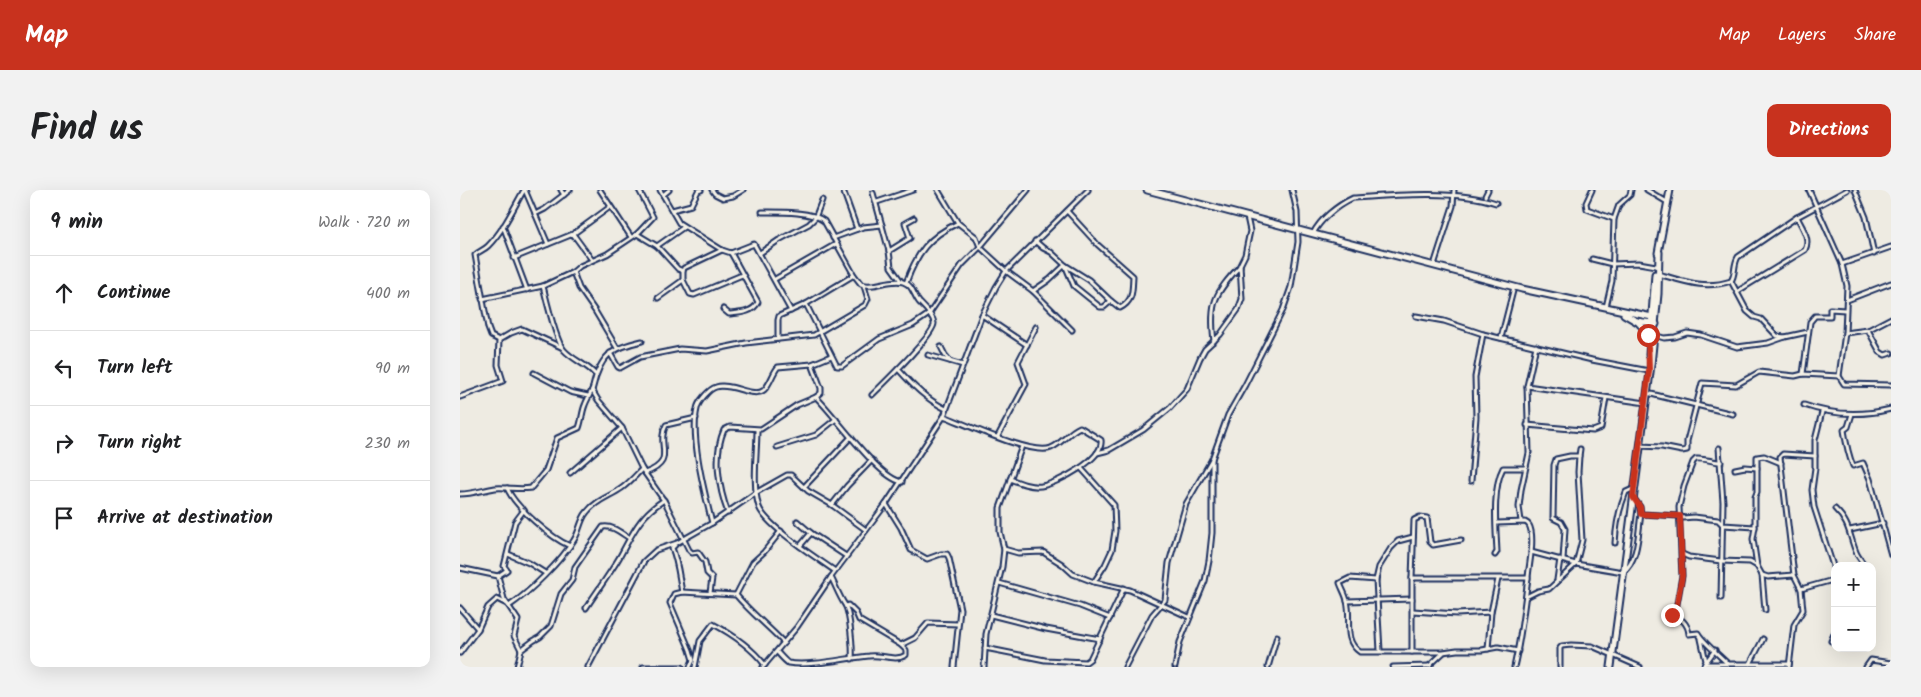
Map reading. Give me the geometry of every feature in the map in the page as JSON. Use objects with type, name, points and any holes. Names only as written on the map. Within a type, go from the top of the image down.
[{"type":"main road","points":[[1148,190],[1514,287],[1643,315],[1654,320]]},
{"type":"main road","points":[[1611,667],[1654,335],[1656,266],[1670,190]]},
{"type":"main road","points":[[1649,371],[1650,341],[1654,320],[1659,252]]},
{"type":"main road","points":[[1643,315],[1651,308],[1654,299]]},
{"type":"main road","points":[[1620,311],[1636,321],[1647,332],[1650,341]]},
{"type":"main road","points":[[1636,321],[1654,320]]},
{"type":"street","points":[[524,190],[548,244]]},
{"type":"street","points":[[499,340],[491,336],[488,328],[476,253],[487,247],[503,226],[524,190]]},
{"type":"street","points":[[561,190],[564,195]]},
{"type":"street","points":[[535,214],[545,209],[570,190]]},
{"type":"street","points":[[600,190],[631,237]]},
{"type":"street","points":[[482,299],[543,286],[607,254],[637,234],[653,217],[639,190]]},
{"type":"street","points":[[660,190],[679,223],[722,250],[731,253],[752,244],[760,253],[792,311]]},
{"type":"street","points":[[664,195],[670,190]]},
{"type":"street","points":[[672,210],[691,205],[698,191],[701,190]]},
{"type":"street","points":[[712,190],[723,198],[733,196],[743,190]]},
{"type":"street","points":[[843,190],[857,229]]},
{"type":"street","points":[[877,202],[913,190]]},
{"type":"street","points":[[938,190],[958,223],[976,237],[980,247],[1006,271],[1033,291],[1072,330]]},
{"type":"street","points":[[806,304],[831,356],[837,366],[842,366],[879,339],[913,325],[928,314],[962,265],[980,247],[1028,190]]},
{"type":"street","points":[[696,667],[700,641],[712,624],[730,633],[758,656],[764,666],[777,652],[902,482],[944,416],[982,315],[996,286],[1006,271],[1088,190]]},
{"type":"street","points":[[1125,667],[1152,615],[1165,600],[1168,563],[1186,504],[1212,458],[1228,415],[1283,310],[1291,287],[1298,242],[1297,212],[1292,190]]},
{"type":"street","points":[[1313,234],[1321,222],[1346,201],[1353,198],[1407,190],[1454,190],[1485,196],[1496,203]]},
{"type":"street","points":[[1434,266],[1453,206],[1454,190]]},
{"type":"street","points":[[1485,196],[1488,190]]},
{"type":"street","points":[[1592,190],[1586,203],[1587,209],[1614,219]]},
{"type":"street","points":[[1606,308],[1612,281],[1614,219],[1619,205],[1630,195],[1631,190]]},
{"type":"street","points":[[1647,190],[1667,202]]},
{"type":"street","points":[[1810,190],[1816,208],[1842,264],[1847,286],[1845,333],[1839,376],[1844,384],[1891,385]]},
{"type":"street","points":[[1658,274],[1687,284],[1717,284],[1731,281],[1738,257],[1797,217],[1847,190]]},
{"type":"street","points":[[1855,190],[1866,217],[1874,254]]},
{"type":"street","points":[[873,193],[889,251],[891,267],[901,281]]},
{"type":"street","points":[[760,253],[778,240],[809,224],[815,218],[822,200]]},
{"type":"street","points":[[514,258],[573,234],[610,207]]},
{"type":"street","points":[[1035,241],[1065,265],[1089,280],[1111,302],[1120,308],[1132,298],[1133,276],[1098,245],[1066,211]]},
{"type":"street","points":[[610,353],[620,368],[640,357],[672,350],[707,351],[746,343],[806,336],[820,332],[840,318],[865,305],[868,299],[864,286],[858,282],[824,221],[796,214],[762,212]]},
{"type":"street","points":[[1214,342],[1213,304],[1223,284],[1240,265],[1250,231],[1247,217]]},
{"type":"street","points":[[1738,291],[1806,250],[1807,238],[1797,217]]},
{"type":"street","points":[[889,251],[910,238],[906,223],[914,218]]},
{"type":"street","points":[[906,283],[922,248],[946,229],[958,223]]},
{"type":"street","points":[[833,238],[857,229],[882,225]]},
{"type":"street","points":[[503,226],[527,290]]},
{"type":"street","points":[[658,246],[684,227]]},
{"type":"street","points":[[573,234],[592,260]]},
{"type":"street","points":[[637,234],[658,246],[678,269],[683,271]]},
{"type":"street","points":[[775,279],[836,244]]},
{"type":"street","points":[[1842,264],[1891,247]]},
{"type":"street","points":[[722,250],[684,268],[683,280],[690,294],[694,295],[742,275]]},
{"type":"street","points":[[723,309],[729,314],[750,310],[758,302],[731,253]]},
{"type":"street","points":[[1592,259],[1612,264],[1638,263],[1656,266]]},
{"type":"street","points":[[1065,265],[1074,286],[1100,307],[1104,307],[1111,302]]},
{"type":"street","points":[[1033,291],[1049,280],[1065,265]]},
{"type":"street","points":[[1097,453],[1109,450],[1144,430],[1170,408],[1187,389],[1205,350],[1214,342],[1238,310],[1242,298],[1240,265]]},
{"type":"street","points":[[573,272],[579,288],[617,348]]},
{"type":"street","points":[[778,339],[778,318],[806,304],[854,275]]},
{"type":"street","points":[[658,298],[683,280]]},
{"type":"street","points":[[864,286],[901,281],[906,283],[911,286],[919,302],[925,307],[934,321],[933,328],[898,369],[872,395]]},
{"type":"street","points":[[1731,281],[1747,311],[1754,317],[1761,319],[1777,336],[1785,337]]},
{"type":"street","points":[[1847,300],[1891,282]]},
{"type":"street","points":[[543,286],[546,302],[561,347]]},
{"type":"street","points":[[1501,338],[1514,287]]},
{"type":"street","points":[[1803,374],[1810,322],[1815,316],[1830,316],[1830,310],[1846,310]]},
{"type":"street","points":[[982,315],[1027,345]]},
{"type":"street","points":[[1416,316],[1444,321],[1483,334],[1649,371]]},
{"type":"street","points":[[1845,333],[1868,330],[1891,318]]},
{"type":"street","points":[[998,436],[1012,407],[1025,387],[1026,380],[1018,364],[1036,327]]},
{"type":"street","points":[[499,340],[522,329],[561,347],[569,355],[589,367],[595,374]]},
{"type":"street","points":[[1868,330],[1880,352],[1885,355],[1891,353]]},
{"type":"street","points":[[1654,335],[1664,338],[1687,333],[1701,335],[1737,347],[1760,345],[1808,332]]},
{"type":"street","points":[[1471,480],[1476,417],[1475,377],[1483,334]]},
{"type":"street","points":[[460,397],[503,381],[498,365],[499,340]]},
{"type":"street","points":[[460,494],[469,495],[479,491],[507,488],[527,489],[535,484],[546,470],[558,438],[579,428],[588,396],[592,390],[595,374],[603,360],[617,348],[642,340]]},
{"type":"street","points":[[1521,521],[1519,507],[1529,453],[1527,386],[1536,346]]},
{"type":"street","points":[[941,347],[951,362]]},
{"type":"street","points":[[712,523],[697,457],[697,408],[711,389],[717,386],[731,386],[756,394],[766,388],[778,367],[812,364],[831,356]]},
{"type":"street","points":[[928,356],[963,365]]},
{"type":"street","points":[[728,513],[722,497],[720,482],[719,447],[721,437],[727,428],[757,430],[767,426],[797,405],[816,397],[821,392],[821,388],[812,364]]},
{"type":"street","points":[[898,369],[919,392],[932,402],[946,409]]},
{"type":"street","points":[[1640,446],[1687,450],[1687,441],[1695,405],[1702,383],[1736,385],[1759,372],[1795,376],[1803,374],[1839,376]]},
{"type":"street","points":[[534,373],[570,392],[588,396]]},
{"type":"street","points":[[1527,386],[1646,403]]},
{"type":"street","points":[[592,390],[622,428],[642,470],[664,500],[692,553],[698,552],[705,562],[707,573],[712,578],[710,593]]},
{"type":"street","points":[[1647,393],[1733,414]]},
{"type":"street","points":[[816,397],[872,460],[891,478],[902,482]]},
{"type":"street","points":[[1527,425],[1593,431],[1601,428],[1606,398]]},
{"type":"street","points":[[1804,405],[1822,412],[1852,414],[1891,409]]},
{"type":"street","points":[[1822,412],[1815,440],[1816,456],[1812,490],[1814,507],[1831,563]]},
{"type":"street","points":[[1852,414],[1848,427],[1844,430],[1848,446],[1847,453],[1853,466],[1863,463],[1870,478],[1891,555]]},
{"type":"street","points":[[944,416],[1022,446],[1044,450],[1051,448],[1070,432],[1080,427],[1101,440],[1102,444],[1097,453],[1081,468],[1058,481],[1043,486],[1033,486],[1010,479]]},
{"type":"street","points":[[645,473],[660,466],[662,462],[666,425],[696,418]]},
{"type":"street","points":[[777,447],[816,435],[836,419]]},
{"type":"street","points":[[570,473],[622,428]]},
{"type":"street","points":[[757,430],[757,500],[759,509],[781,531],[835,571]]},
{"type":"street","points":[[804,487],[851,438]]},
{"type":"street","points":[[984,667],[986,634],[999,583],[1004,549],[1000,532],[1000,508],[1022,446]]},
{"type":"street","points":[[1719,448],[1724,525],[1721,561],[1721,598]]},
{"type":"street","points":[[1526,596],[1538,591],[1549,590],[1576,564],[1582,540],[1578,472],[1580,450]]},
{"type":"street","points":[[1705,664],[1789,665],[1794,626],[1803,610],[1801,589],[1794,575],[1780,457],[1783,454],[1816,456]]},
{"type":"street","points":[[1557,582],[1562,559],[1564,525],[1553,518],[1554,465],[1556,459],[1579,456]]},
{"type":"street","points":[[1765,610],[1762,575],[1757,566],[1753,539],[1755,527],[1756,460],[1760,456],[1781,463]]},
{"type":"street","points":[[1175,667],[1180,642],[1205,581],[1209,561],[1212,533],[1212,458]]},
{"type":"street","points":[[1705,664],[1701,639],[1698,633],[1690,634],[1689,627],[1683,620],[1674,615],[1682,576],[1681,497],[1693,462],[1696,459],[1701,458],[1711,462],[1721,462]]},
{"type":"street","points":[[832,505],[872,460]]},
{"type":"street","points":[[1081,468],[1114,505],[1115,531],[1112,550],[1094,582]]},
{"type":"street","points":[[1495,555],[1496,505],[1498,481],[1501,472],[1503,468],[1525,468]]},
{"type":"street","points":[[1735,469],[1756,468]]},
{"type":"street","points":[[509,606],[523,596],[570,546],[587,511],[606,496],[621,489],[642,470]]},
{"type":"street","points":[[588,667],[644,561],[656,550],[676,543],[712,523],[752,495],[789,474],[804,487],[866,530]]},
{"type":"street","points":[[507,488],[511,498],[550,534],[570,546]]},
{"type":"street","points":[[1615,543],[1617,515],[1626,492],[1635,488]]},
{"type":"street","points":[[752,495],[757,500]]},
{"type":"street","points":[[1531,552],[1576,564],[1624,572],[1628,569],[1634,554],[1641,514],[1640,507],[1633,497]]},
{"type":"street","points":[[586,608],[619,558],[642,518],[650,509],[664,500]]},
{"type":"street","points":[[886,504],[901,528],[910,550],[927,559],[941,554],[947,554],[950,558],[960,609],[954,667]]},
{"type":"street","points":[[1835,509],[1843,516],[1850,530],[1856,552],[1862,562]]},
{"type":"street","points":[[460,568],[498,576],[507,570],[504,566],[515,522],[524,510]]},
{"type":"street","points":[[1641,514],[1680,516],[1683,518],[1694,517],[1718,520],[1724,525],[1755,527]]},
{"type":"street","points":[[1412,652],[1414,520],[1417,517],[1425,517],[1430,542],[1433,545],[1461,540]]},
{"type":"street","points":[[797,521],[811,533],[846,556]]},
{"type":"street","points":[[1497,523],[1521,521],[1530,527],[1531,552],[1522,617],[1522,634],[1514,667]]},
{"type":"street","points":[[1850,530],[1883,523]]},
{"type":"street","points":[[517,667],[521,650],[540,637],[550,626],[561,594],[572,580],[575,567],[603,527],[614,529],[629,538]]},
{"type":"street","points":[[736,595],[753,562],[781,531]]},
{"type":"street","points":[[800,546],[811,533]]},
{"type":"street","points":[[1380,651],[1376,580],[1379,567],[1391,548],[1398,541],[1413,537]]},
{"type":"street","points":[[676,543],[672,548],[677,561],[682,592]]},
{"type":"street","points":[[1004,549],[1018,553],[1043,552],[1062,564],[1073,574],[1094,582],[1124,588],[1189,617]]},
{"type":"street","points":[[508,554],[529,563],[545,573]]},
{"type":"street","points":[[1682,554],[1689,557],[1721,561],[1750,562],[1757,566]]},
{"type":"street","points":[[1762,575],[1768,577],[1794,575]]},
{"type":"street","points":[[498,576],[504,599],[518,620],[514,636],[521,650]]},
{"type":"street","points":[[831,577],[837,594],[846,606],[851,632],[852,659]]},
{"type":"street","points":[[1376,580],[1350,578],[1342,581],[1340,584],[1348,601],[1349,637],[1354,648],[1364,653],[1380,651],[1444,652],[1482,650],[1498,647],[1518,651]]},
{"type":"street","points":[[1412,578],[1528,578]]},
{"type":"street","points":[[1488,649],[1491,612],[1498,579]]},
{"type":"street","points":[[1801,589],[1831,582]]},
{"type":"street","points":[[999,583],[1080,606],[1110,618]]},
{"type":"street","points":[[985,648],[1044,660],[1082,663],[1090,659],[1124,588]]},
{"type":"street","points":[[690,667],[693,660],[690,650],[670,603],[674,594],[682,592],[736,595],[784,643]]},
{"type":"street","points":[[460,653],[478,629],[488,607],[494,601],[497,599],[509,606]]},
{"type":"street","points":[[1348,601],[1412,599]]},
{"type":"street","points":[[777,652],[788,662],[798,666],[813,666],[880,655],[897,659],[906,655],[907,653],[901,645],[860,620],[851,607],[846,606]]},
{"type":"street","points":[[460,608],[478,629]]},
{"type":"street","points":[[1413,611],[1457,614],[1491,612]]},
{"type":"street","points":[[991,614],[1046,629],[1100,639]]},
{"type":"street","points":[[901,645],[915,638],[928,623],[958,624]]},
{"type":"street","points":[[1268,667],[1277,636]]},
{"type":"street","points":[[1701,639],[1728,664]]},
{"type":"street","points":[[1750,664],[1762,639]]},
{"type":"street","points":[[1560,667],[1560,648],[1562,646],[1592,646],[1640,667]]},
{"type":"street","points":[[1705,664],[1715,650]]},
{"type":"street","points":[[1393,667],[1429,666],[1444,652]]},
{"type":"street","points":[[1866,667],[1871,660],[1891,664]]},
{"type":"street","points":[[643,667],[682,667]]},
{"type":"route","points":[[1648,335],[1650,341],[1649,371],[1633,497],[1640,507],[1641,514],[1680,516],[1682,576],[1675,615],[1672,615]]}]
